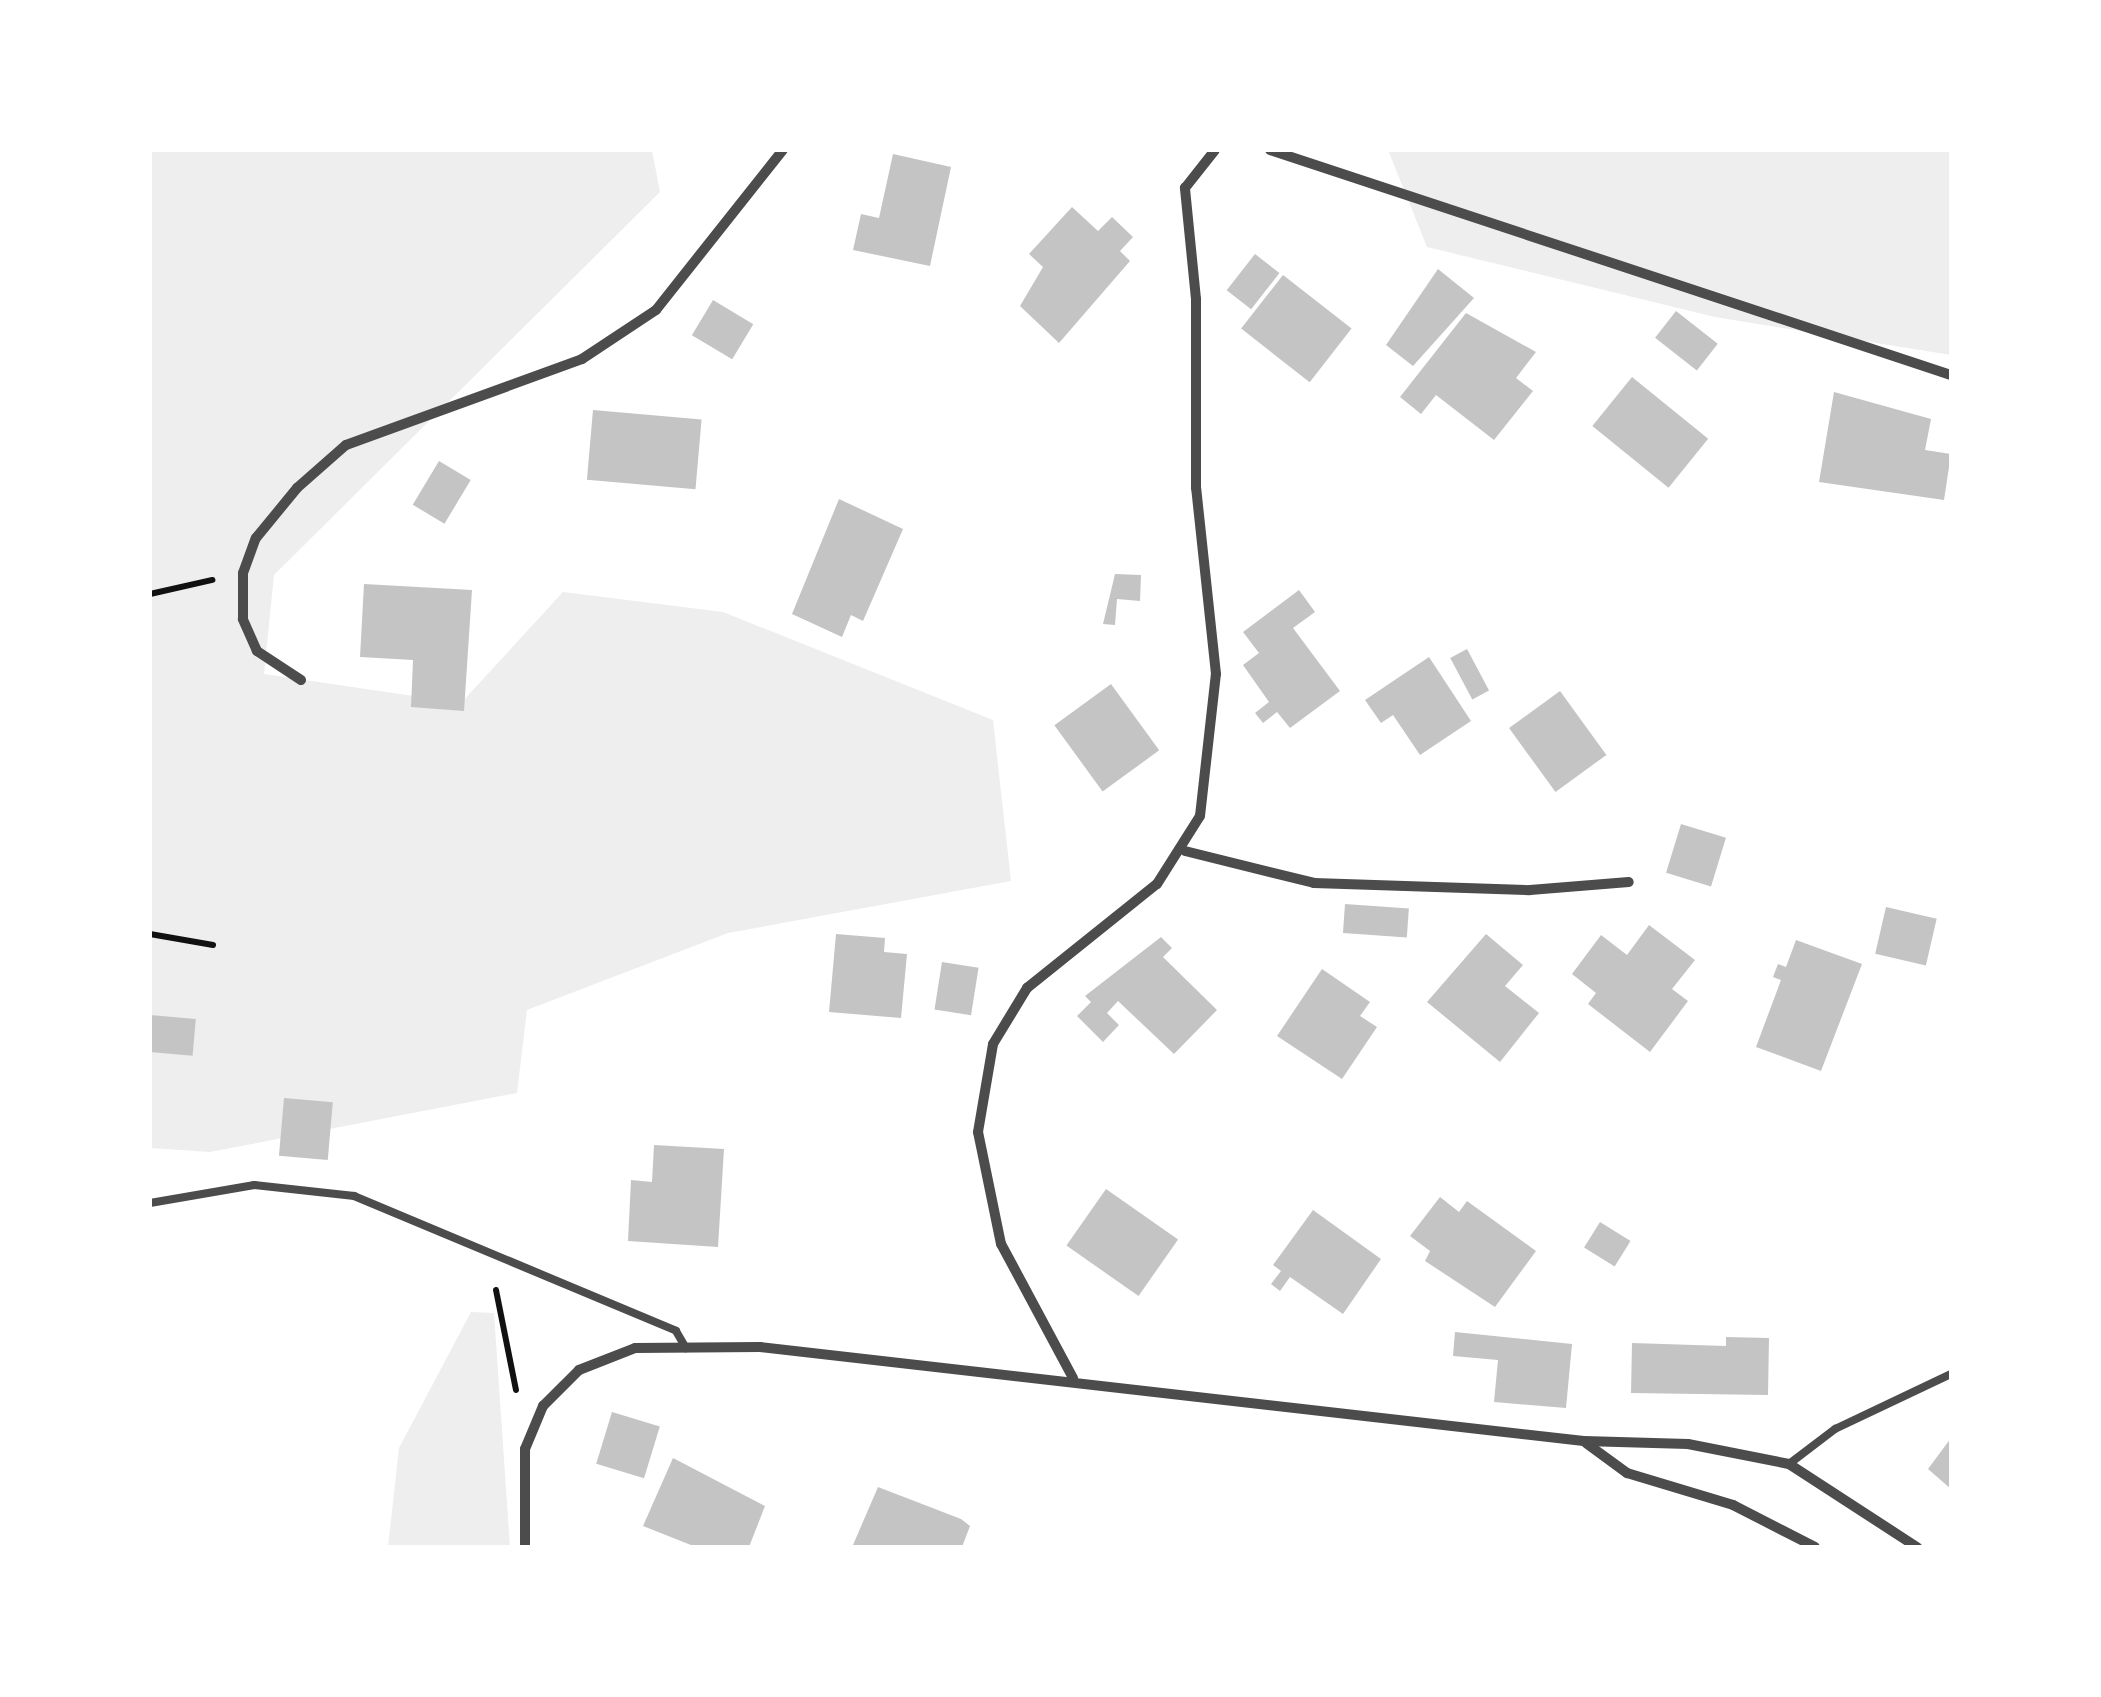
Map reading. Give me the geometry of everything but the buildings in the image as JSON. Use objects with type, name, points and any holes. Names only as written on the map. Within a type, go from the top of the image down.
[{"type":"street","points":[[301,680],[257,650],[243,618],[242,573],[256,538],[346,445],[582,358],[656,310],[784,150]]},
{"type":"street","points":[[1073,1378],[1001,1244],[982,1181],[978,1132],[993,1044],[1027,988],[1185,851],[1200,816],[1216,674],[1196,488],[1185,188],[1198,155],[1214,150]]},
{"type":"street","points":[[1270,150],[1951,376]]},
{"type":"street","points":[[1185,851],[1314,882],[1530,890],[1630,882]]},
{"type":"street","points":[[525,1547],[525,1448],[542,1406],[602,1356],[686,1348],[1073,1378],[1584,1441],[1688,1444],[1789,1464],[1917,1547]]},
{"type":"street","points":[[1584,1441],[1627,1473],[1733,1506],[1815,1547]]},
{"type":"lane","points":[[150,1203],[254,1186],[354,1196],[676,1331],[686,1348]]},
{"type":"lane","points":[[1789,1464],[1835,1430],[1951,1374]]},
{"type":"path","points":[[150,594],[242,573]]},
{"type":"path","points":[[150,934],[214,946]]},
{"type":"path","points":[[468,1244],[502,1299],[517,1399]]},
{"type":"shaded area","points":[[150,150],[652,150],[660,192],[274,575],[264,674],[461,703],[563,592],[723,612],[993,720],[1011,881],[728,933],[527,1010],[517,1093],[210,1152],[150,1148]]},
{"type":"shaded area","points":[[1388,150],[1951,150],[1951,355],[1715,317],[1427,247]]},
{"type":"shaded area","points":[[471,1312],[494,1313],[510,1547],[388,1547],[399,1448]]}]
